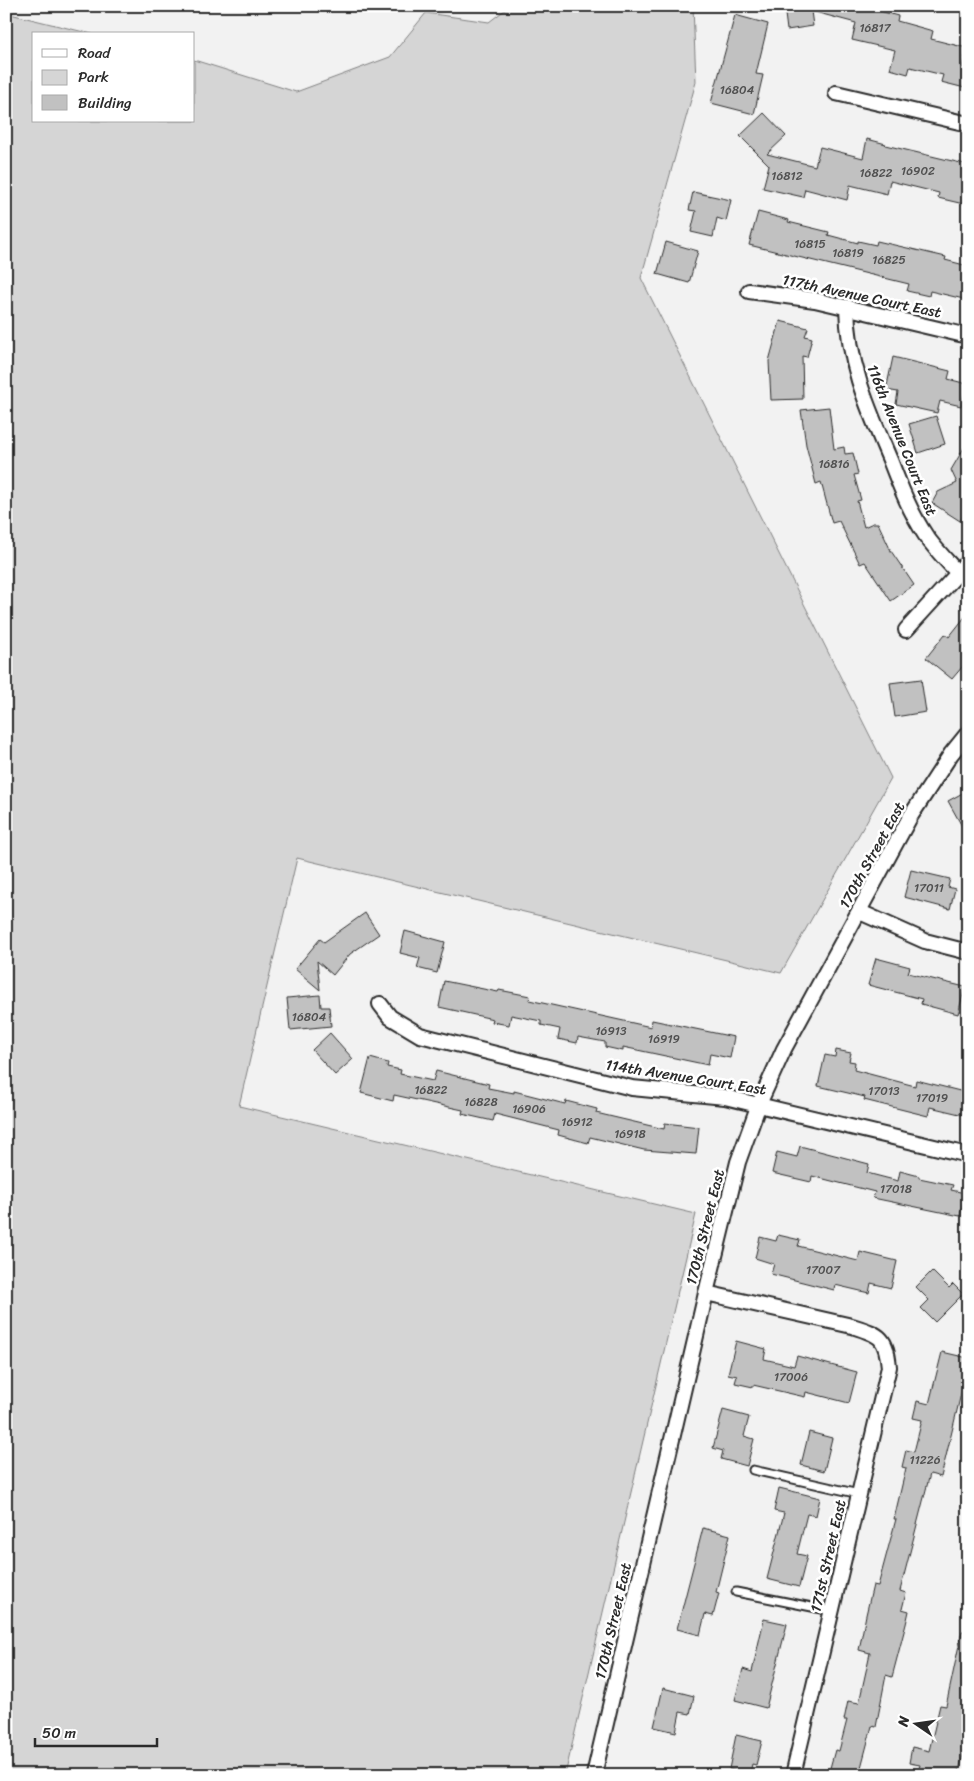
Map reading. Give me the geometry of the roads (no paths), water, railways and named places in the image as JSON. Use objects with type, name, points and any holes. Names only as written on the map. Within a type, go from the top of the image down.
[{"type":"street","points":[[836,93],[968,124]]},
{"type":"street","name":"117th Avenue Court East","points":[[749,291],[815,300],[968,336]]},
{"type":"street","name":"116th Avenue Court East","points":[[847,307],[852,358],[866,404],[911,512],[926,536],[958,573]]},
{"type":"street","points":[[906,630],[968,562]]},
{"type":"street","name":"170th Street East","points":[[594,1775],[738,1162],[759,1104],[784,1048],[860,912],[910,817],[951,754],[968,733]]},
{"type":"street","points":[[860,912],[925,940],[968,952]]},
{"type":"street","name":"114th Avenue Court East","points":[[380,1004],[390,1017],[420,1036],[632,1088],[725,1097],[968,1155]]},
{"type":"street","name":"171st Street East","points":[[706,1293],[852,1326],[872,1332],[886,1344],[889,1367],[793,1775]]},
{"type":"lane","points":[[753,1470],[859,1494]]},
{"type":"lane","points":[[736,1592],[832,1611]]}]
